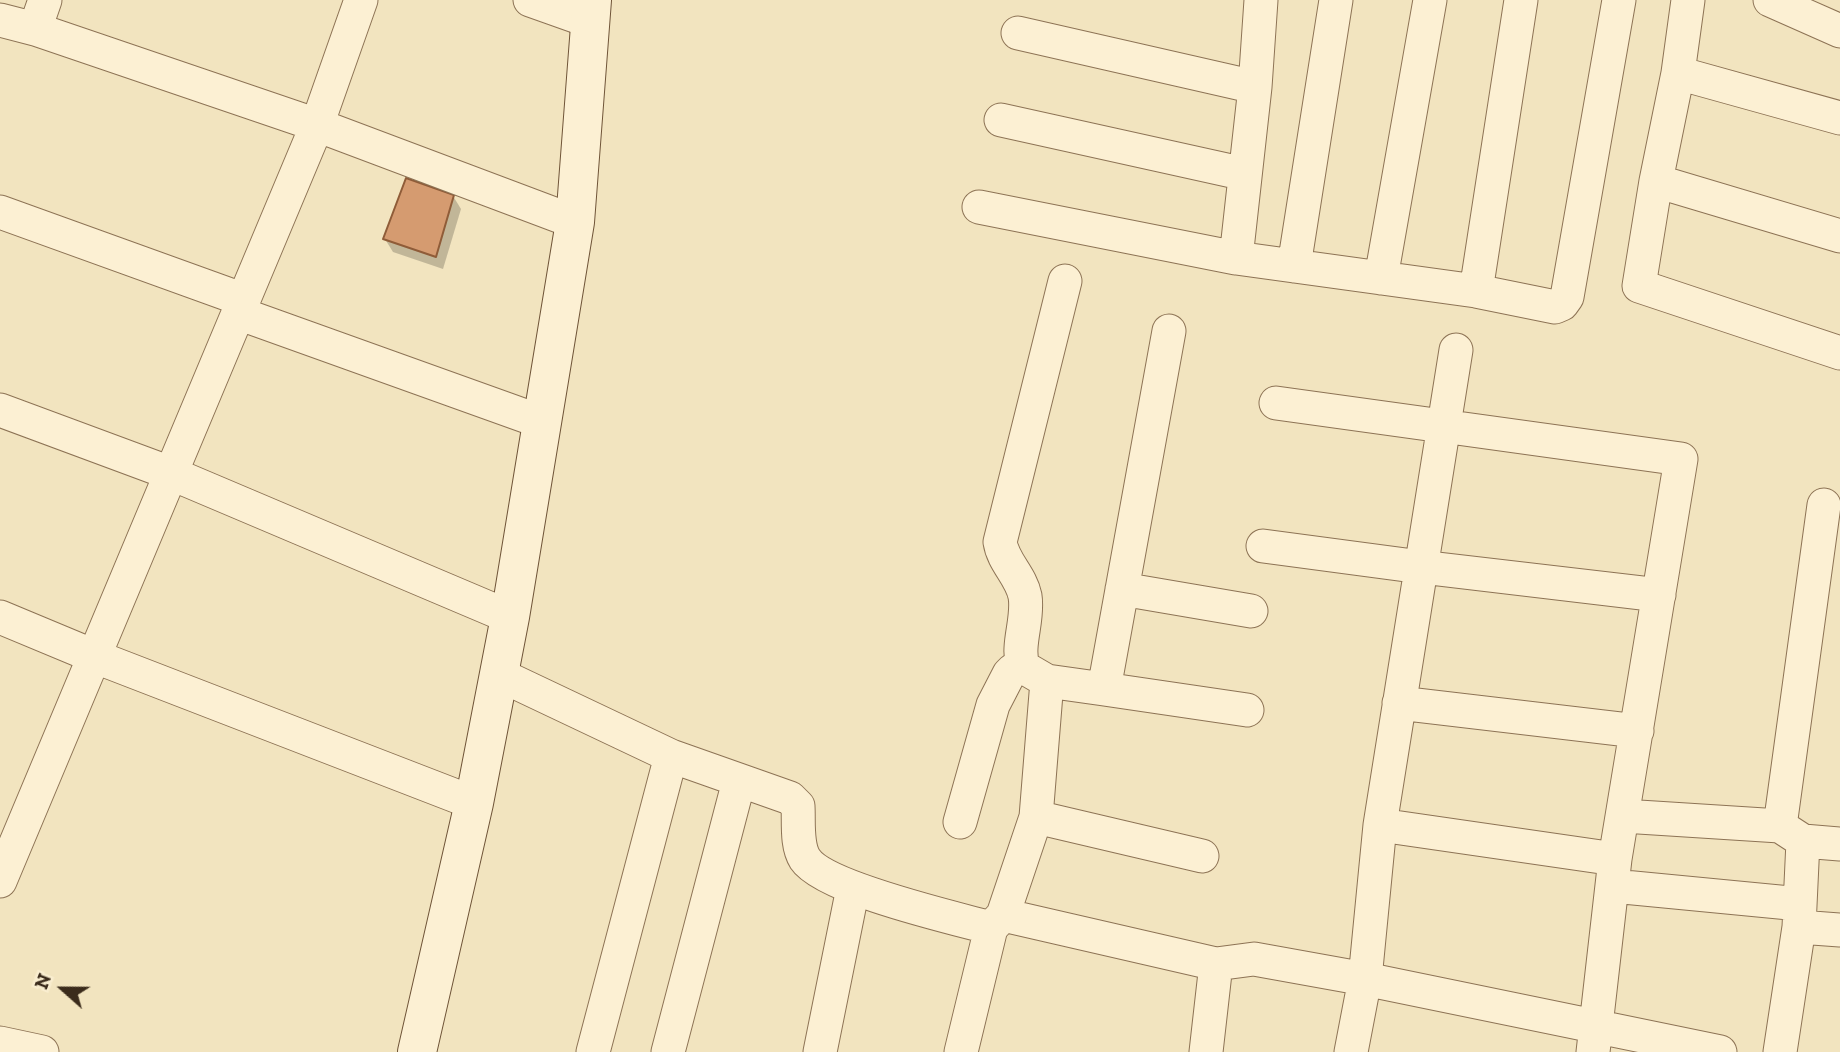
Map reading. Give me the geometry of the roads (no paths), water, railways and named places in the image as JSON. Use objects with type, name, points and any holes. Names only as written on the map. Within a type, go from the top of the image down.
[{"type":"street","points":[[2,871],[96,657],[170,473],[317,125],[361,0]]},
{"type":"street","points":[[417,1052],[474,803],[510,617],[575,222],[592,11],[530,0]]},
{"type":"street","points":[[1236,258],[1255,86],[1261,0]]},
{"type":"street","points":[[1294,266],[1336,0]]},
{"type":"street","points":[[1381,278],[1430,0]]},
{"type":"street","points":[[1476,291],[1521,0]]},
{"type":"street","points":[[979,207],[1236,258],[1476,291],[1555,307],[1562,304],[1567,297],[1619,0]]},
{"type":"street","points":[[1688,0],[1678,73],[1656,181],[1639,286],[1840,353]]},
{"type":"street","points":[[1790,4],[1840,31]]},
{"type":"street","points":[[0,20],[40,15],[317,125],[575,222]]},
{"type":"street","points":[[1018,33],[1255,86]]},
{"type":"street","points":[[1678,73],[1840,118]]},
{"type":"street","points":[[1001,120],[1245,174]]},
{"type":"street","points":[[1656,181],[1840,236]]},
{"type":"street","points":[[0,212],[542,422]]},
{"type":"street","points":[[961,1052],[997,921],[1036,817],[1035,674],[1020,657],[1025,598],[1021,585],[1001,550],[1000,542],[1065,281]]},
{"type":"street","points":[[1104,689],[1169,331]]},
{"type":"street","points":[[1351,1052],[1365,979],[1380,825],[1457,350]]},
{"type":"street","points":[[1276,402],[1681,459],[1614,873],[1595,1039]]},
{"type":"street","points":[[0,410],[170,473],[510,617]]},
{"type":"street","points":[[1780,1052],[1799,915],[1791,834],[1824,505]]},
{"type":"street","points":[[1263,546],[1421,568],[1659,595]]},
{"type":"street","points":[[1122,589],[1251,611]]},
{"type":"street","points":[[0,617],[96,657],[474,803]]},
{"type":"street","points":[[960,822],[993,705],[1004,679],[1013,670],[1104,689],[1247,710]]},
{"type":"street","points":[[498,674],[671,756],[790,798],[798,806],[801,849],[806,860],[853,888],[997,921],[1216,964],[1254,959],[1365,979],[1595,1039],[1720,1052]]},
{"type":"street","points":[[1399,703],[1637,731]]},
{"type":"street","points":[[593,1052],[671,756]]},
{"type":"street","points":[[668,1052],[739,781]]},
{"type":"street","points":[[1623,816],[1791,834],[1840,844]]},
{"type":"street","points":[[1036,817],[1202,856]]},
{"type":"street","points":[[1380,825],[1614,873],[1799,915],[1840,930]]},
{"type":"street","points":[[820,1052],[853,888]]},
{"type":"street","points":[[1206,1052],[1216,964]]},
{"type":"street","points":[[0,1042],[42,1052]]}]
